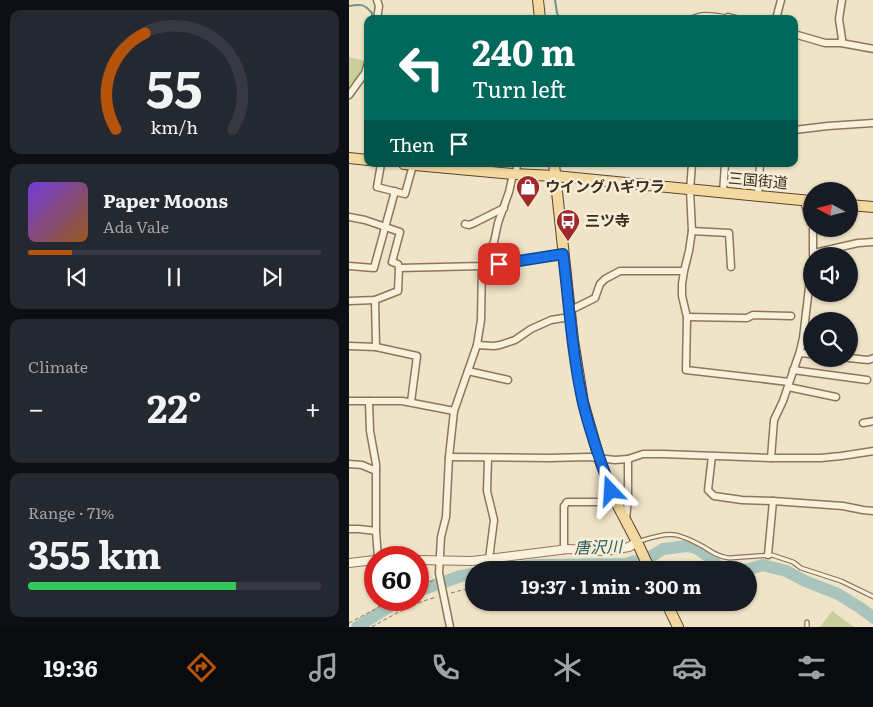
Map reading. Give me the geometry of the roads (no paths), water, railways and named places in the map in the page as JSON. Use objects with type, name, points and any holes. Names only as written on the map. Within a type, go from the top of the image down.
[{"type":"main road","points":[[538,0],[540,15]]},
{"type":"main road","points":[[349,158],[364,160]]},
{"type":"main road","name":"三国街道","points":[[462,167],[515,170],[690,190],[803,200]]},
{"type":"main road","points":[[554,167],[570,314],[583,402],[599,458],[616,502],[646,561]]},
{"type":"main road","points":[[858,206],[873,207]]},
{"type":"main road","points":[[670,611],[678,627]]},
{"type":"street","points":[[377,0],[379,6],[378,15]]},
{"type":"street","points":[[777,15],[781,0]]},
{"type":"street","points":[[841,43],[839,19],[842,0]]},
{"type":"street","points":[[798,35],[825,42],[873,49]]},
{"type":"street","points":[[349,95],[364,76]]},
{"type":"street","points":[[798,130],[873,123]]},
{"type":"street","points":[[380,167],[377,187],[405,194],[409,167]]},
{"type":"street","points":[[692,167],[690,190],[692,231],[682,284],[682,296],[687,317],[686,370],[788,385],[836,397]]},
{"type":"street","points":[[723,193],[725,167]]},
{"type":"street","points":[[757,196],[760,167]]},
{"type":"street","points":[[450,627],[439,578],[441,536],[446,517],[449,457],[454,412],[477,345],[481,320],[482,266],[494,242],[515,170]]},
{"type":"street","points":[[349,266],[373,268],[395,191]]},
{"type":"street","points":[[465,224],[474,224],[504,208]]},
{"type":"street","points":[[349,218],[365,220],[400,232],[392,262],[398,264],[399,268],[398,291],[375,300],[349,301]]},
{"type":"street","points":[[692,231],[729,233],[731,267]]},
{"type":"street","points":[[846,247],[873,242]]},
{"type":"street","points":[[399,268],[482,266],[563,254]]},
{"type":"street","points":[[477,345],[494,346],[515,340],[531,329],[570,314],[595,298],[600,284],[620,271],[683,271]]},
{"type":"street","points":[[375,300],[376,347]]},
{"type":"street","points":[[771,458],[774,420],[783,401],[799,353],[803,338],[807,302]]},
{"type":"street","points":[[687,317],[747,318],[753,315],[791,316]]},
{"type":"street","points":[[349,346],[376,347],[417,356],[411,402]]},
{"type":"street","points":[[799,353],[803,353]]},
{"type":"street","points":[[858,359],[867,360],[873,358]]},
{"type":"street","points":[[793,370],[867,380]]},
{"type":"street","points":[[468,371],[508,380]]},
{"type":"street","points":[[369,400],[370,431],[376,464],[377,546]]},
{"type":"street","points":[[349,401],[402,401],[454,412]]},
{"type":"street","points":[[863,423],[873,421]]},
{"type":"street","points":[[449,457],[599,458],[615,460],[628,459],[643,454],[821,458],[873,451]]},
{"type":"street","points":[[712,456],[708,490],[714,496],[742,500],[843,506],[873,511]]},
{"type":"street","points":[[488,458],[487,491],[494,520],[489,559]]},
{"type":"street","points":[[626,523],[628,459]]},
{"type":"street","points":[[349,464],[362,465],[376,471]]},
{"type":"street","points":[[767,555],[773,501]]},
{"type":"street","points":[[564,550],[564,506],[567,502],[616,502]]},
{"type":"street","points":[[349,529],[359,528],[376,531]]},
{"type":"street","points":[[429,560],[472,561],[575,549],[605,551],[629,547],[637,542]]},
{"type":"street","points":[[349,563],[364,561]]},
{"type":"lane","points":[[696,15],[712,15]]},
{"type":"lane","points":[[637,542],[666,534],[678,534],[722,557],[773,555],[793,562],[801,568],[841,581],[873,597]]},
{"type":"lane","points":[[807,622],[807,627]]},
{"type":"waterway","points":[[555,0],[558,15]]},
{"type":"waterway","points":[[349,6],[365,6],[372,15]]},
{"type":"waterway","name":"唐沢川","points":[[636,561],[652,556],[663,549],[687,546],[696,548],[713,561]]},
{"type":"waterway","name":"唐沢川","points":[[757,567],[763,565],[786,571],[838,594],[874,618]]},
{"type":"waterway","name":"唐沢川","points":[[429,587],[465,575]]},
{"type":"waterway","name":"唐沢川","points":[[357,627],[382,611]]},
{"type":"place","name":"ウイングハギワラ","points":[[528,208]]},
{"type":"place","name":"三ツ寺","points":[[568,242]]}]
